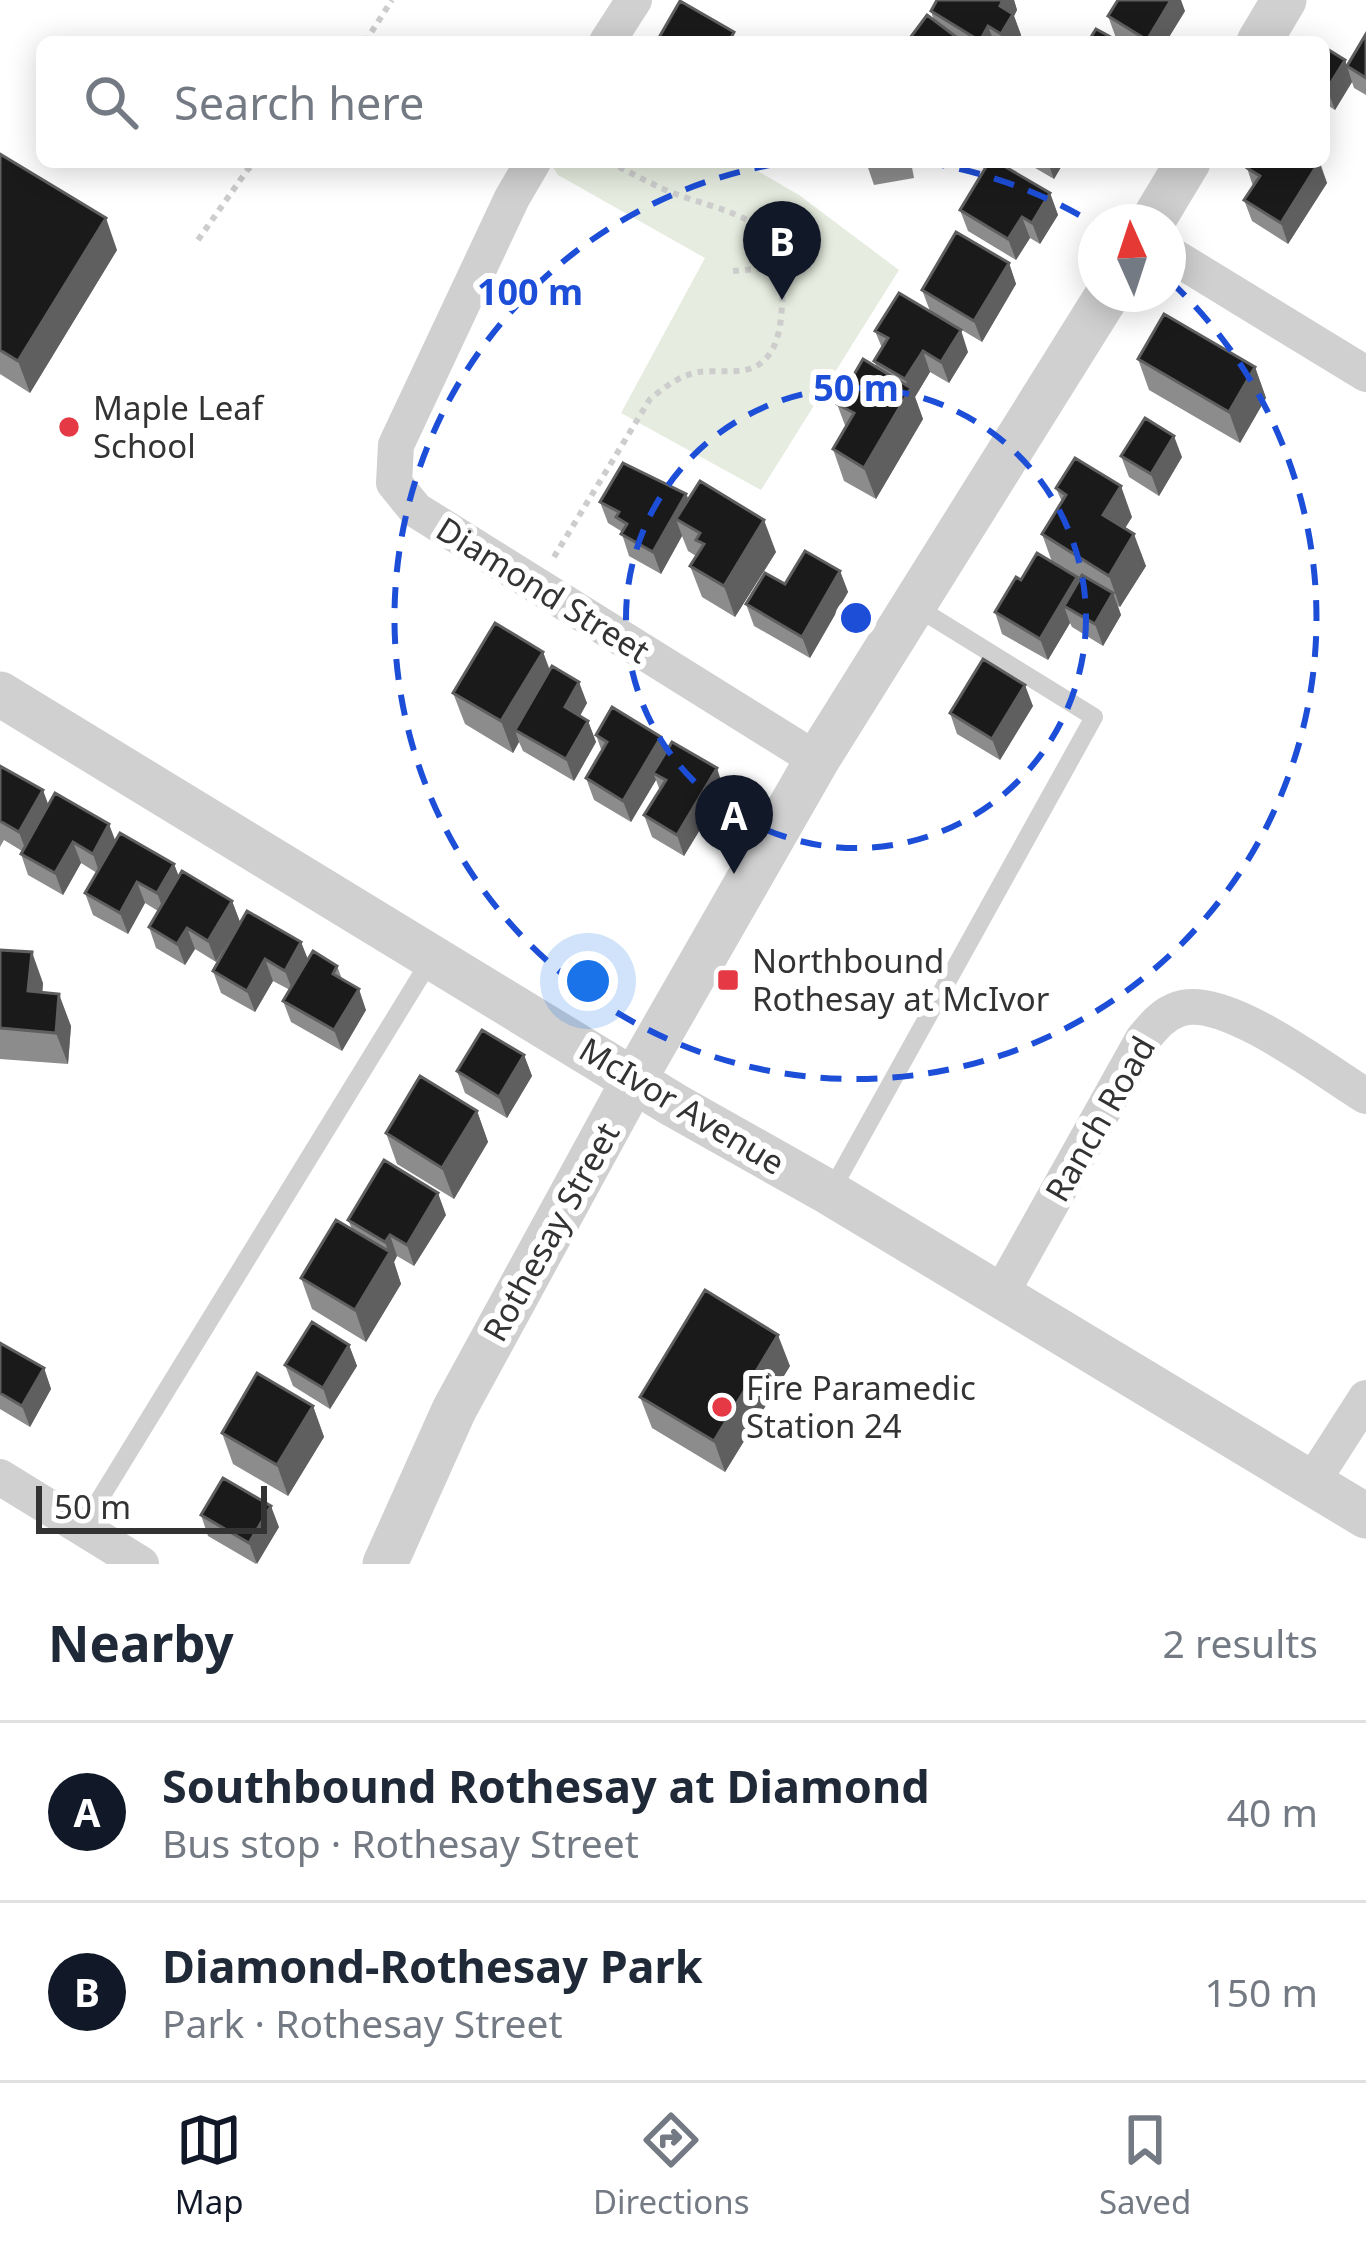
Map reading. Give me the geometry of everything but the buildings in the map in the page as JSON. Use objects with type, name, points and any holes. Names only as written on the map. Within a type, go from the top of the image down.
[{"type":"street","points":[[611,36],[634,0]]},
{"type":"street","points":[[1263,36],[1284,0]]},
{"type":"street","name":"Diamond Street","points":[[530,168],[396,445],[394,483],[416,510],[817,760]]},
{"type":"street","points":[[1163,204],[1184,168]]},
{"type":"street","points":[[1186,265],[1366,374]]},
{"type":"street","name":"Rothesay Street","points":[[385,1564],[454,1410],[635,1078],[817,760],[1097,312]]},
{"type":"street","name":"McIvor Avenue","points":[[0,694],[674,1105],[830,1193],[1366,1516]]},
{"type":"street","name":"Ranch Road","points":[[999,1297],[1143,1039],[1159,1020],[1181,1007],[1234,1016],[1366,1096]]},
{"type":"street","points":[[1312,1482],[1366,1398]]},
{"type":"street","points":[[0,1478],[141,1564]]},
{"type":"lane","points":[[830,1193],[1094,717],[914,605]]},
{"type":"lane","points":[[82,1528],[434,956]]},
{"type":"path","points":[[369,36],[392,0]]},
{"type":"path","points":[[199,240],[249,168]]},
{"type":"path","points":[[537,586],[650,399],[670,383],[697,373],[742,370],[762,363],[780,334],[784,275],[767,229],[741,213],[679,196],[621,168]]},
{"type":"path","points":[[733,271],[781,267]]},
{"type":"shaded area","points":[[553,168],[752,168],[799,195],[899,270],[761,490],[621,413],[705,258],[558,175]]},
{"type":"place","name":"Diamond-Rothesay Park","points":[[782,300]]},
{"type":"place","name":"Maple Leaf School","points":[[69,427]]},
{"type":"place","name":"Southbound Rothesay at Diamond","points":[[734,874]]},
{"type":"place","name":"Northbound Rothesay at McIvor","points":[[728,980]]},
{"type":"place","name":"Fire Paramedic Station 24","points":[[722,1407]]}]
